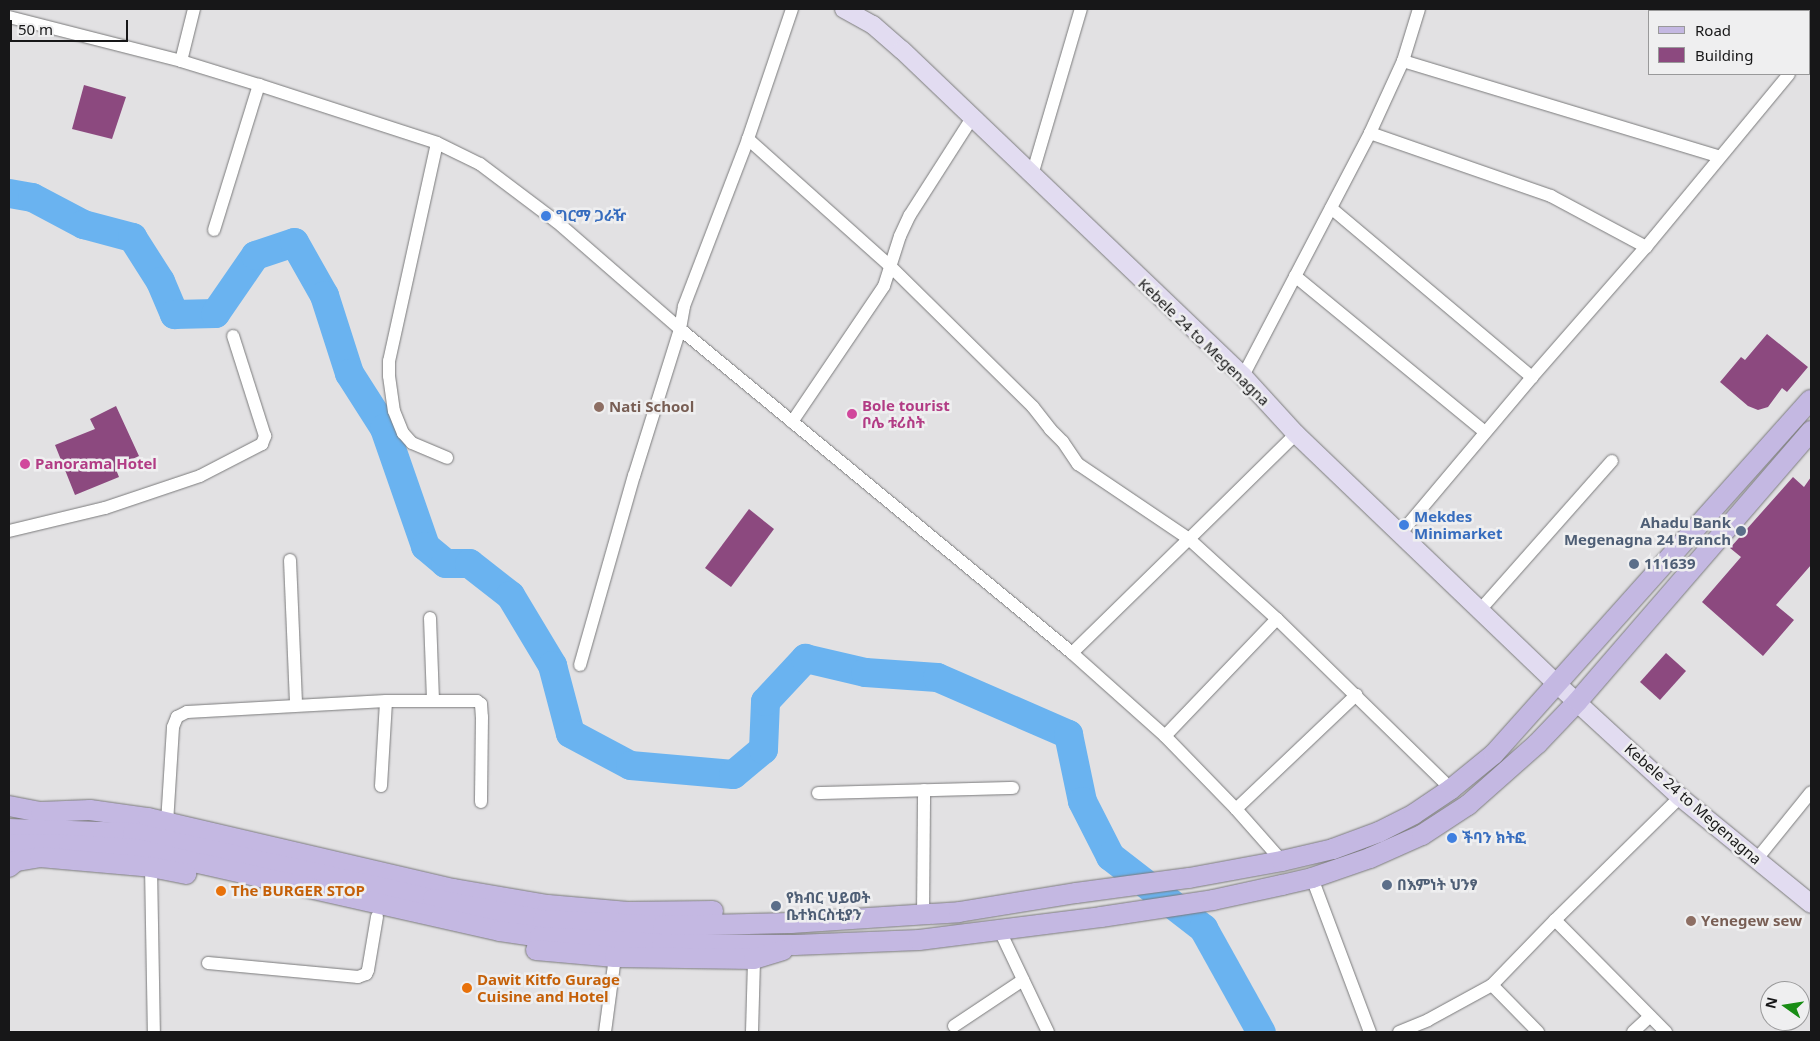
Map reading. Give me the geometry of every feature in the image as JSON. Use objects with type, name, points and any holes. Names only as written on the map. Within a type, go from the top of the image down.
[{"type":"main road","name":"Kebele 24 to Megenagna","points":[[844,9],[873,26],[972,118],[1243,376],[1296,434],[1557,684],[1578,701],[1680,797],[1811,904]]},
{"type":"main road","points":[[9,829],[133,834],[415,895],[541,929],[791,923],[923,916],[1189,878],[1282,861],[1333,849],[1379,832],[1414,814],[1494,754],[1811,400]]},
{"type":"main road","points":[[11,858],[69,844],[136,849],[363,902],[541,929],[662,944],[795,944],[919,940],[1000,932],[1213,900],[1312,878],[1370,858],[1422,836],[1468,805],[1537,744],[1578,701],[1811,431]]},
{"type":"main road","points":[[9,806],[14,809],[41,812],[90,810],[168,823],[454,889],[548,905],[628,912],[748,911],[791,923]]},
{"type":"main road","points":[[11,858],[40,857],[151,867],[288,895],[376,917],[526,949],[615,957],[754,959],[778,953],[795,944]]},
{"type":"main road","points":[[1129,886],[1134,912]]},
{"type":"street","points":[[181,61],[194,9]]},
{"type":"street","points":[[580,665],[634,476],[680,329],[684,306],[748,139],[792,9]]},
{"type":"street","points":[[1032,175],[1082,9]]},
{"type":"street","points":[[1243,376],[1370,133],[1403,61],[1419,9]]},
{"type":"street","points":[[9,18],[181,61],[259,84],[438,143],[480,164],[557,222],[680,329],[1072,653],[1165,736],[1236,808],[1282,861]]},
{"type":"street","points":[[1403,61],[1720,158]]},
{"type":"street","points":[[1400,534],[1532,377],[1646,247],[1788,75]]},
{"type":"street","points":[[214,230],[259,84]]},
{"type":"street","points":[[792,422],[884,286],[889,265],[910,215],[972,118]]},
{"type":"street","points":[[1370,133],[1551,196],[1646,247]]},
{"type":"street","points":[[748,139],[889,265],[1034,407],[1050,430],[1063,442],[1078,464],[1189,539],[1277,619],[1451,788]]},
{"type":"street","points":[[438,143],[389,361],[389,376],[394,411],[403,433],[412,443],[447,458]]},
{"type":"street","points":[[1331,208],[1532,377]]},
{"type":"street","points":[[1295,276],[1485,432]]},
{"type":"street","points":[[9,531],[105,508],[200,476],[262,444],[265,436],[233,336]]},
{"type":"street","points":[[1072,653],[1296,434]]},
{"type":"street","points":[[1480,610],[1612,461]]},
{"type":"street","points":[[290,560],[296,704]]},
{"type":"street","points":[[430,618],[433,701]]},
{"type":"street","points":[[1165,736],[1277,619]]},
{"type":"street","points":[[1236,808],[1356,695]]},
{"type":"street","points":[[381,786],[386,701]]},
{"type":"street","points":[[168,823],[173,727],[178,717],[187,712],[296,704],[386,701],[477,701],[480,704],[481,802]]},
{"type":"street","points":[[818,793],[1013,788]]},
{"type":"street","points":[[923,916],[924,790]]},
{"type":"street","points":[[1756,860],[1811,792]]},
{"type":"street","points":[[1399,1032],[1429,1026],[1492,985],[1680,797]]},
{"type":"street","points":[[151,867],[154,1032]]},
{"type":"street","points":[[1312,878],[1370,1032]]},
{"type":"street","points":[[208,963],[358,977],[366,974],[368,970],[376,917]]},
{"type":"street","points":[[1555,920],[1666,1032]]},
{"type":"street","points":[[1000,932],[1048,1032]]},
{"type":"street","points":[[605,1032],[615,957]]},
{"type":"street","points":[[752,1032],[754,959]]},
{"type":"street","points":[[954,1026],[1023,980]]},
{"type":"street","points":[[1492,985],[1538,1032]]},
{"type":"street","points":[[1633,1032],[1650,1016]]},
{"type":"building","points":[[84,85],[126,97],[112,139],[72,129]]},
{"type":"building","points":[[1767,334],[1808,367],[1787,392],[1782,388],[1768,407],[1758,410],[1748,406],[1720,382],[1741,357],[1745,360]]},
{"type":"building","points":[[116,406],[139,456],[115,467],[119,477],[75,495],[55,445],[95,429],[90,419]]},
{"type":"building","points":[[1793,477],[1804,487],[1811,477],[1811,565],[1776,605],[1794,620],[1763,656],[1702,602],[1741,557],[1730,548]]},
{"type":"building","points":[[749,509],[774,529],[731,587],[705,568]]},
{"type":"building","points":[[1666,653],[1686,671],[1660,700],[1640,682]]},
{"type":"waterway","points":[[9,193],[32,197],[83,224],[132,237],[160,281],[174,314],[215,313],[255,255],[294,242],[324,295],[349,373],[384,428],[425,546],[445,563],[469,563],[510,595],[552,665],[570,733],[630,765],[733,774],[763,749],[765,701],[805,658],[865,672],[937,677],[1068,734],[1082,801],[1110,856],[1203,928],[1261,1032]]},
{"type":"place","name":"ግርማ ጋራዥ","points":[[546,216]]},
{"type":"place","name":"Nati School","points":[[599,407]]},
{"type":"place","name":"Bole tourist ቦሌ ቱሪስት","points":[[852,414]]},
{"type":"place","name":"Panorama Hotel","points":[[25,464]]},
{"type":"place","name":"Mekdes Minimarket","points":[[1404,525]]},
{"type":"place","name":"Ahadu Bank Megenagna 24 Branch","points":[[1741,531]]},
{"type":"place","name":"111639","points":[[1634,564]]},
{"type":"place","name":"ችባን ክትፎ","points":[[1452,838]]},
{"type":"place","name":"በእምነት ህንፃ","points":[[1387,885]]},
{"type":"place","name":"The BURGER STOP","points":[[221,891]]},
{"type":"place","name":"የክብር ህይወት ቤተክርስቲያን","points":[[776,906]]},
{"type":"place","name":"Yenegew sew","points":[[1691,921]]},
{"type":"place","name":"Dawit Kitfo Gurage Cuisine and Hotel","points":[[467,988]]}]
